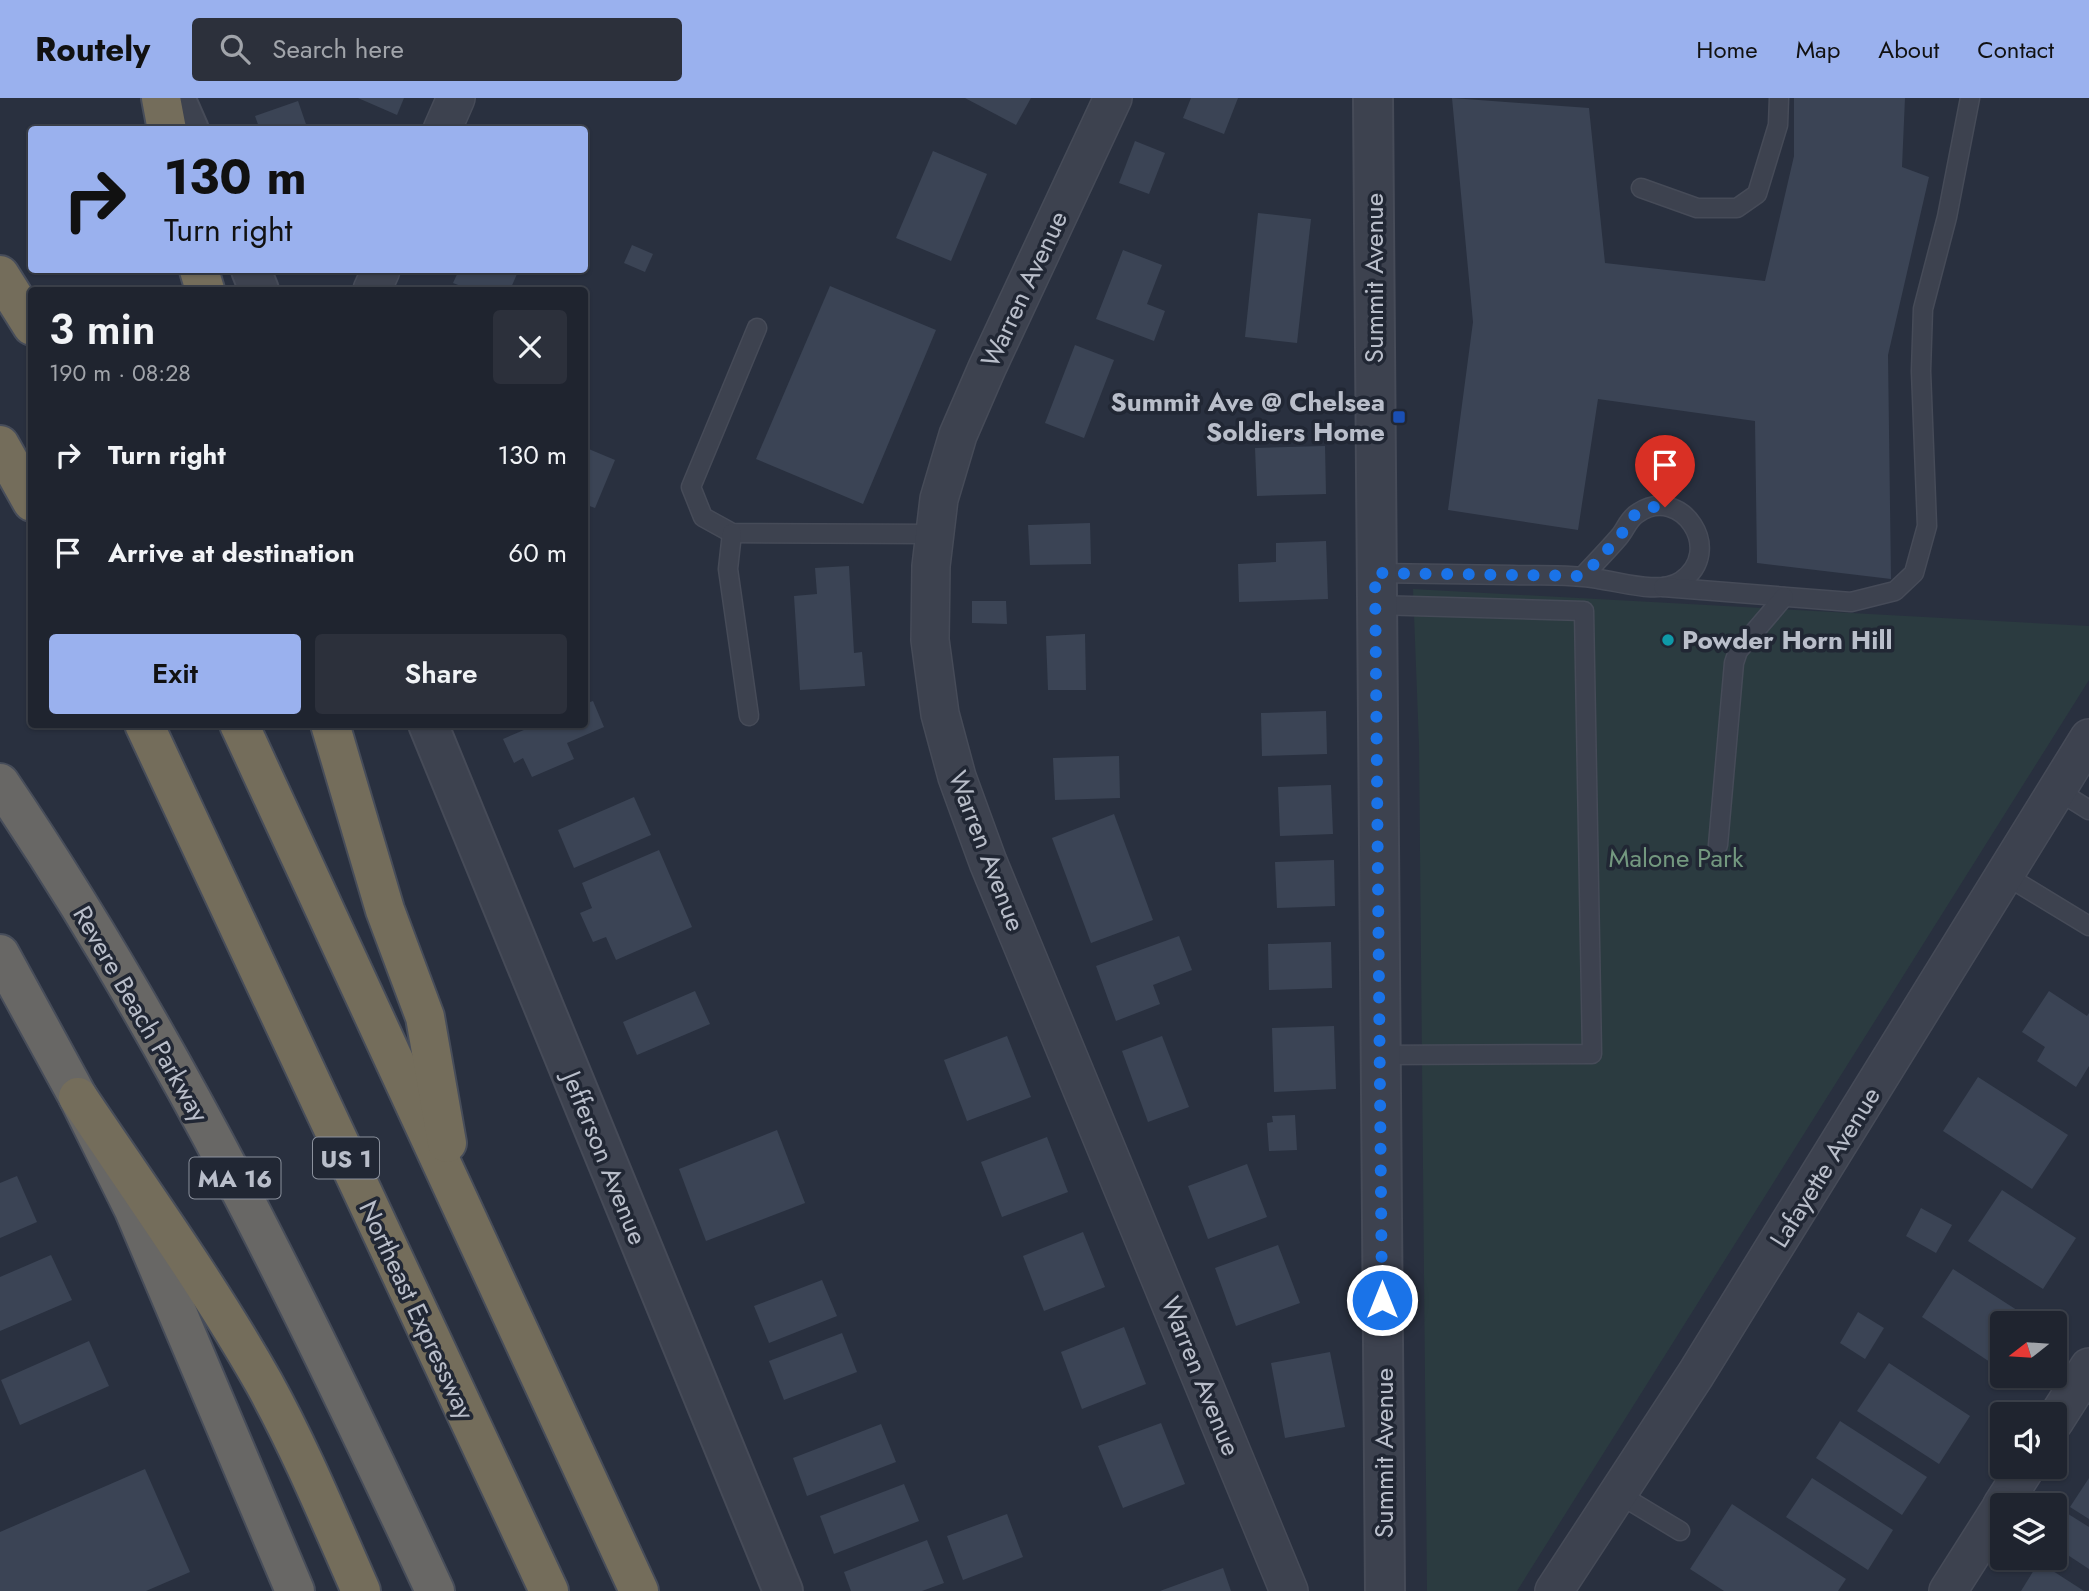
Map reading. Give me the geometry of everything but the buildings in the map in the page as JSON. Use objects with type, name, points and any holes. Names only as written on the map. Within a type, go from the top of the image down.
[{"type":"highway","points":[[161,98],[166,126]]},
{"type":"highway","points":[[5,282],[28,319]]},
{"type":"highway","points":[[0,445],[28,495]]},
{"type":"highway","name":"Northeast Expressway","points":[[146,728],[548,1591]]},
{"type":"highway","points":[[241,728],[639,1591]]},
{"type":"highway","points":[[331,728],[385,910],[425,1017],[456,1194]]},
{"type":"highway","name":"Revere Beach Parkway","points":[[0,783],[110,957],[211,1133],[311,1327],[435,1591]]},
{"type":"highway","points":[[0,954],[118,1175],[295,1591]]},
{"type":"highway","points":[[78,1097],[204,1286],[265,1385],[361,1591]]},
{"type":"street","points":[[175,98],[187,126]]},
{"type":"street","points":[[444,126],[456,98]]},
{"type":"street","name":"Warren Avenue","points":[[1113,98],[958,435],[939,499],[934,534],[930,640],[940,715],[957,777],[988,862],[1289,1591]]},
{"type":"street","name":"Summit Avenue","points":[[1373,98],[1385,1591]]},
{"type":"street","name":"Jefferson Avenue","points":[[430,728],[783,1591]]},
{"type":"street","name":"Lafayette Avenue","points":[[1562,1588],[1617,1493],[1696,1374],[2089,738]]},
{"type":"street","points":[[2067,1402],[2089,1367]]},
{"type":"street","points":[[1948,1591],[1990,1524]]},
{"type":"lane","points":[[1641,188],[1698,208],[1737,208],[1757,194],[1778,125],[1779,98]]},
{"type":"lane","points":[[1375,589],[1583,576],[1663,587],[1851,603],[1895,592],[1914,573],[1927,526],[1921,372],[1923,309],[1947,217],[1970,98]]},
{"type":"lane","points":[[757,328],[691,487],[703,517],[732,533],[934,534]]},
{"type":"lane","points":[[1583,576],[1639,511],[1665,507],[1678,510],[1688,518],[1700,541],[1695,566],[1687,577],[1676,584],[1663,587]]},
{"type":"lane","points":[[732,533],[728,569],[749,716]]},
{"type":"lane","points":[[1375,589],[1483,608],[1584,611],[1592,1055],[1380,1055]]},
{"type":"lane","points":[[1718,845],[1734,663],[1738,651],[1784,597]]},
{"type":"lane","points":[[2057,790],[2089,810]]},
{"type":"lane","points":[[2005,875],[2089,926]]},
{"type":"lane","points":[[1617,1493],[1680,1531]]},
{"type":"green space","name":"Malone Park","points":[[1413,589],[2089,626],[2089,680],[1517,1591],[1427,1591],[1419,745]]},
{"type":"place","name":"Summit Ave @ Chelsea Soldiers Home","points":[[1399,417]]},
{"type":"place","name":"Powder Horn Hill","points":[[1668,640]]},
{"type":"route","points":[[1382,1300],[1375,573],[1583,576],[1639,511],[1665,507]]}]
